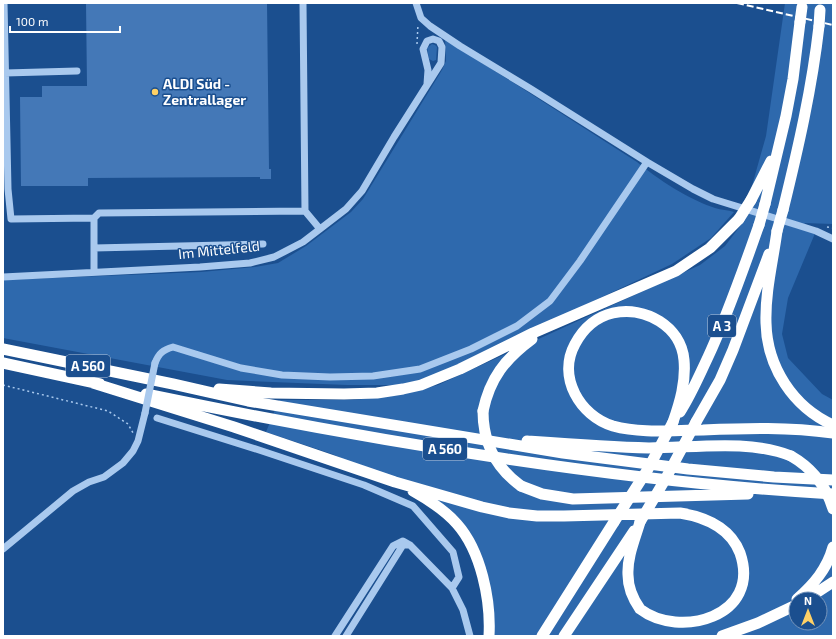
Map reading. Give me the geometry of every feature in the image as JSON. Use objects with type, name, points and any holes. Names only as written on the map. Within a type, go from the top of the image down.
[{"type":"highway","name":"A 3","points":[[542,636],[648,469],[673,422],[691,395],[735,295],[765,204],[780,143],[793,79],[802,5]]},
{"type":"highway","name":"A 3","points":[[564,636],[640,522],[666,478],[720,380],[733,350],[777,231],[783,210],[804,119],[812,75],[821,7]]},
{"type":"highway","points":[[173,384],[271,393],[351,394],[403,390],[438,379],[554,324],[676,271],[710,248],[739,219],[751,200],[780,143]]},
{"type":"highway","points":[[777,231],[766,309],[767,339],[771,355],[783,383],[794,396],[805,408],[833,425]]},
{"type":"highway","points":[[673,422],[683,390],[684,359],[676,337],[658,319],[644,313],[628,311],[613,313],[601,317],[589,325],[580,335],[574,346],[570,358],[570,380],[579,403],[588,412],[606,423],[646,431],[794,428],[833,432]]},
{"type":"highway","points":[[554,324],[517,350],[503,365],[492,383],[483,411],[486,437],[492,454],[507,475],[521,486],[542,494],[573,499],[800,492]]},
{"type":"highway","name":"A 560","points":[[3,349],[248,401],[563,453],[681,468],[774,477],[833,480]]},
{"type":"highway","name":"A 560","points":[[3,363],[245,415],[418,445],[613,474],[686,482],[833,494]]},
{"type":"highway","points":[[93,383],[234,427],[395,482],[458,501],[509,513],[564,516],[680,514],[694,515],[709,520],[721,527],[731,537],[738,548],[743,561],[744,575],[742,589],[737,601],[729,613],[719,622],[693,632],[679,632],[654,622],[643,613],[635,602],[630,589],[628,576],[629,562],[640,522]]},
{"type":"highway","points":[[463,437],[593,446],[649,448],[751,446],[775,450],[791,456],[804,465],[818,479],[828,496],[833,509]]},
{"type":"highway","points":[[395,482],[447,513],[458,525],[469,541],[484,581],[488,602],[489,636]]},
{"type":"highway","points":[[806,591],[821,575],[828,563],[833,547]]},
{"type":"highway","points":[[821,591],[833,582]]},
{"type":"highway","points":[[775,614],[788,605]]},
{"type":"highway","points":[[722,636],[788,608]]},
{"type":"street","points":[[4,3],[10,219],[94,218],[99,213],[305,212]]},
{"type":"street","points":[[303,3],[305,212],[320,229]]},
{"type":"street","points":[[416,3],[421,18],[430,26],[647,162],[693,189],[713,199],[803,227],[833,239]]},
{"type":"street","name":"Im Mittelfeld","points":[[3,277],[200,267],[250,262],[274,257],[303,242],[346,208],[362,191],[441,63],[442,47],[440,41],[433,39],[427,41],[424,49]]},
{"type":"street","points":[[424,49],[428,70],[427,84]]},
{"type":"street","points":[[5,72],[77,71]]},
{"type":"street","points":[[3,549],[73,491],[89,482],[104,477],[123,464],[133,451],[138,441],[155,363],[158,356],[164,350],[173,347],[241,368],[282,375],[330,377],[373,376],[420,369],[471,349],[516,326],[550,301],[580,261],[647,162]]},
{"type":"street","points":[[94,218],[94,272]]},
{"type":"street","points":[[94,248],[263,244]]},
{"type":"street","points":[[157,418],[364,485],[413,506],[453,552],[459,577],[452,588]]},
{"type":"street","points":[[335,636],[394,546],[403,541],[410,545],[452,588],[462,610],[470,636]]},
{"type":"street","points":[[346,636],[403,545],[410,545]]},
{"type":"path","points":[[421,18],[418,22],[417,46],[424,49]]},
{"type":"path","points":[[3,385],[108,411],[128,424],[138,441]]},
{"type":"shaded area","points":[[785,3],[833,3],[833,224],[804,223],[822,234],[816,231],[788,298],[782,334],[788,358],[822,394],[833,400],[833,636],[493,636],[493,615],[454,514],[332,454],[266,432],[279,400],[353,400],[400,395],[438,385],[700,265],[725,246],[741,225],[766,136]]},
{"type":"shaded area","points":[[445,39],[637,162],[674,188],[695,200],[717,209],[734,212],[711,238],[672,264],[432,376],[402,385],[347,385],[227,380],[3,338],[3,280],[201,272],[255,267],[278,263],[306,246],[351,212],[363,199],[442,70],[446,61]]},
{"type":"shaded area","points":[[432,44],[437,47],[436,60],[433,61],[429,59],[427,48]]},
{"type":"building","name":"ALDI Süd - Zentrallager","points":[[86,3],[267,3],[269,169],[271,169],[271,179],[260,179],[260,177],[88,178],[88,186],[21,186],[20,97],[42,97],[42,86],[87,86]]},
{"type":"railway","points":[[737,3],[833,25]]},
{"type":"place","name":"ALDI Süd - Zentrallager","points":[[155,92]]}]
